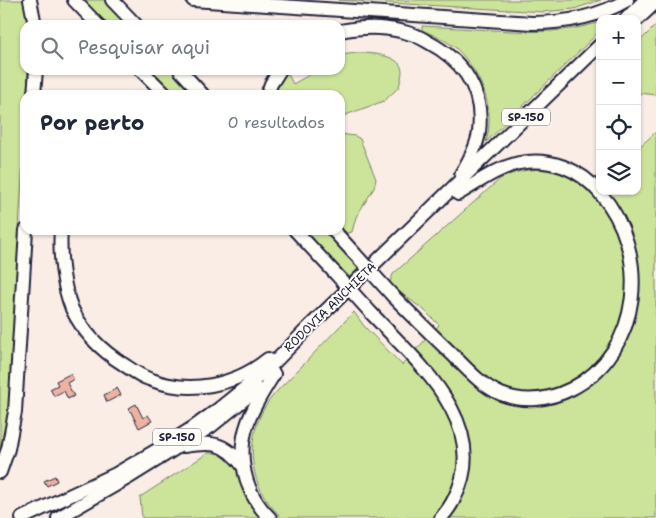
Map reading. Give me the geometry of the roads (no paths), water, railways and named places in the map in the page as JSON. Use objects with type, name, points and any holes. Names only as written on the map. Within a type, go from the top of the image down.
[{"type":"highway","points":[[30,0],[34,20]]},
{"type":"highway","points":[[74,0],[93,20]]},
{"type":"highway","points":[[112,0],[131,20]]},
{"type":"highway","points":[[193,0],[541,23],[568,21],[586,17],[608,10],[627,0]]},
{"type":"highway","points":[[630,15],[645,0]]},
{"type":"highway","points":[[641,16],[656,2]]},
{"type":"highway","points":[[345,30],[363,27],[402,31],[420,38],[449,55],[466,75],[473,87],[478,103],[480,116],[479,134],[471,158],[455,192]]},
{"type":"highway","name":"RODOVIA ANCHIETA","points":[[58,518],[210,427],[274,374],[596,49]]},
{"type":"highway","name":"RODOVIA ANCHIETA","points":[[22,518],[116,474],[164,446],[220,408],[268,369],[311,325],[597,60]]},
{"type":"highway","points":[[34,90],[36,75]]},
{"type":"highway","points":[[146,75],[161,90]]},
{"type":"highway","points":[[185,75],[198,90]]},
{"type":"highway","points":[[269,90],[277,75]]},
{"type":"highway","points":[[338,235],[392,295],[475,377],[492,389],[502,394],[527,400],[560,395],[580,384],[595,372],[613,350],[624,327],[632,302],[631,257],[617,216],[594,186],[578,173],[550,163],[519,163],[501,169],[455,192]]},
{"type":"highway","points":[[0,472],[8,448],[15,412],[26,235]]},
{"type":"highway","points":[[61,235],[61,260],[67,294],[78,319],[101,348],[115,359],[150,380],[187,387],[226,382],[240,377],[264,363],[311,325]]},
{"type":"highway","points":[[300,235],[428,374],[450,404],[460,428],[465,459],[462,479],[454,499],[441,518]]},
{"type":"highway","points":[[270,518],[260,507],[249,487],[243,466],[242,454],[247,422],[274,374]]},
{"type":"highway","points":[[180,446],[214,444],[232,454],[243,466]]}]
